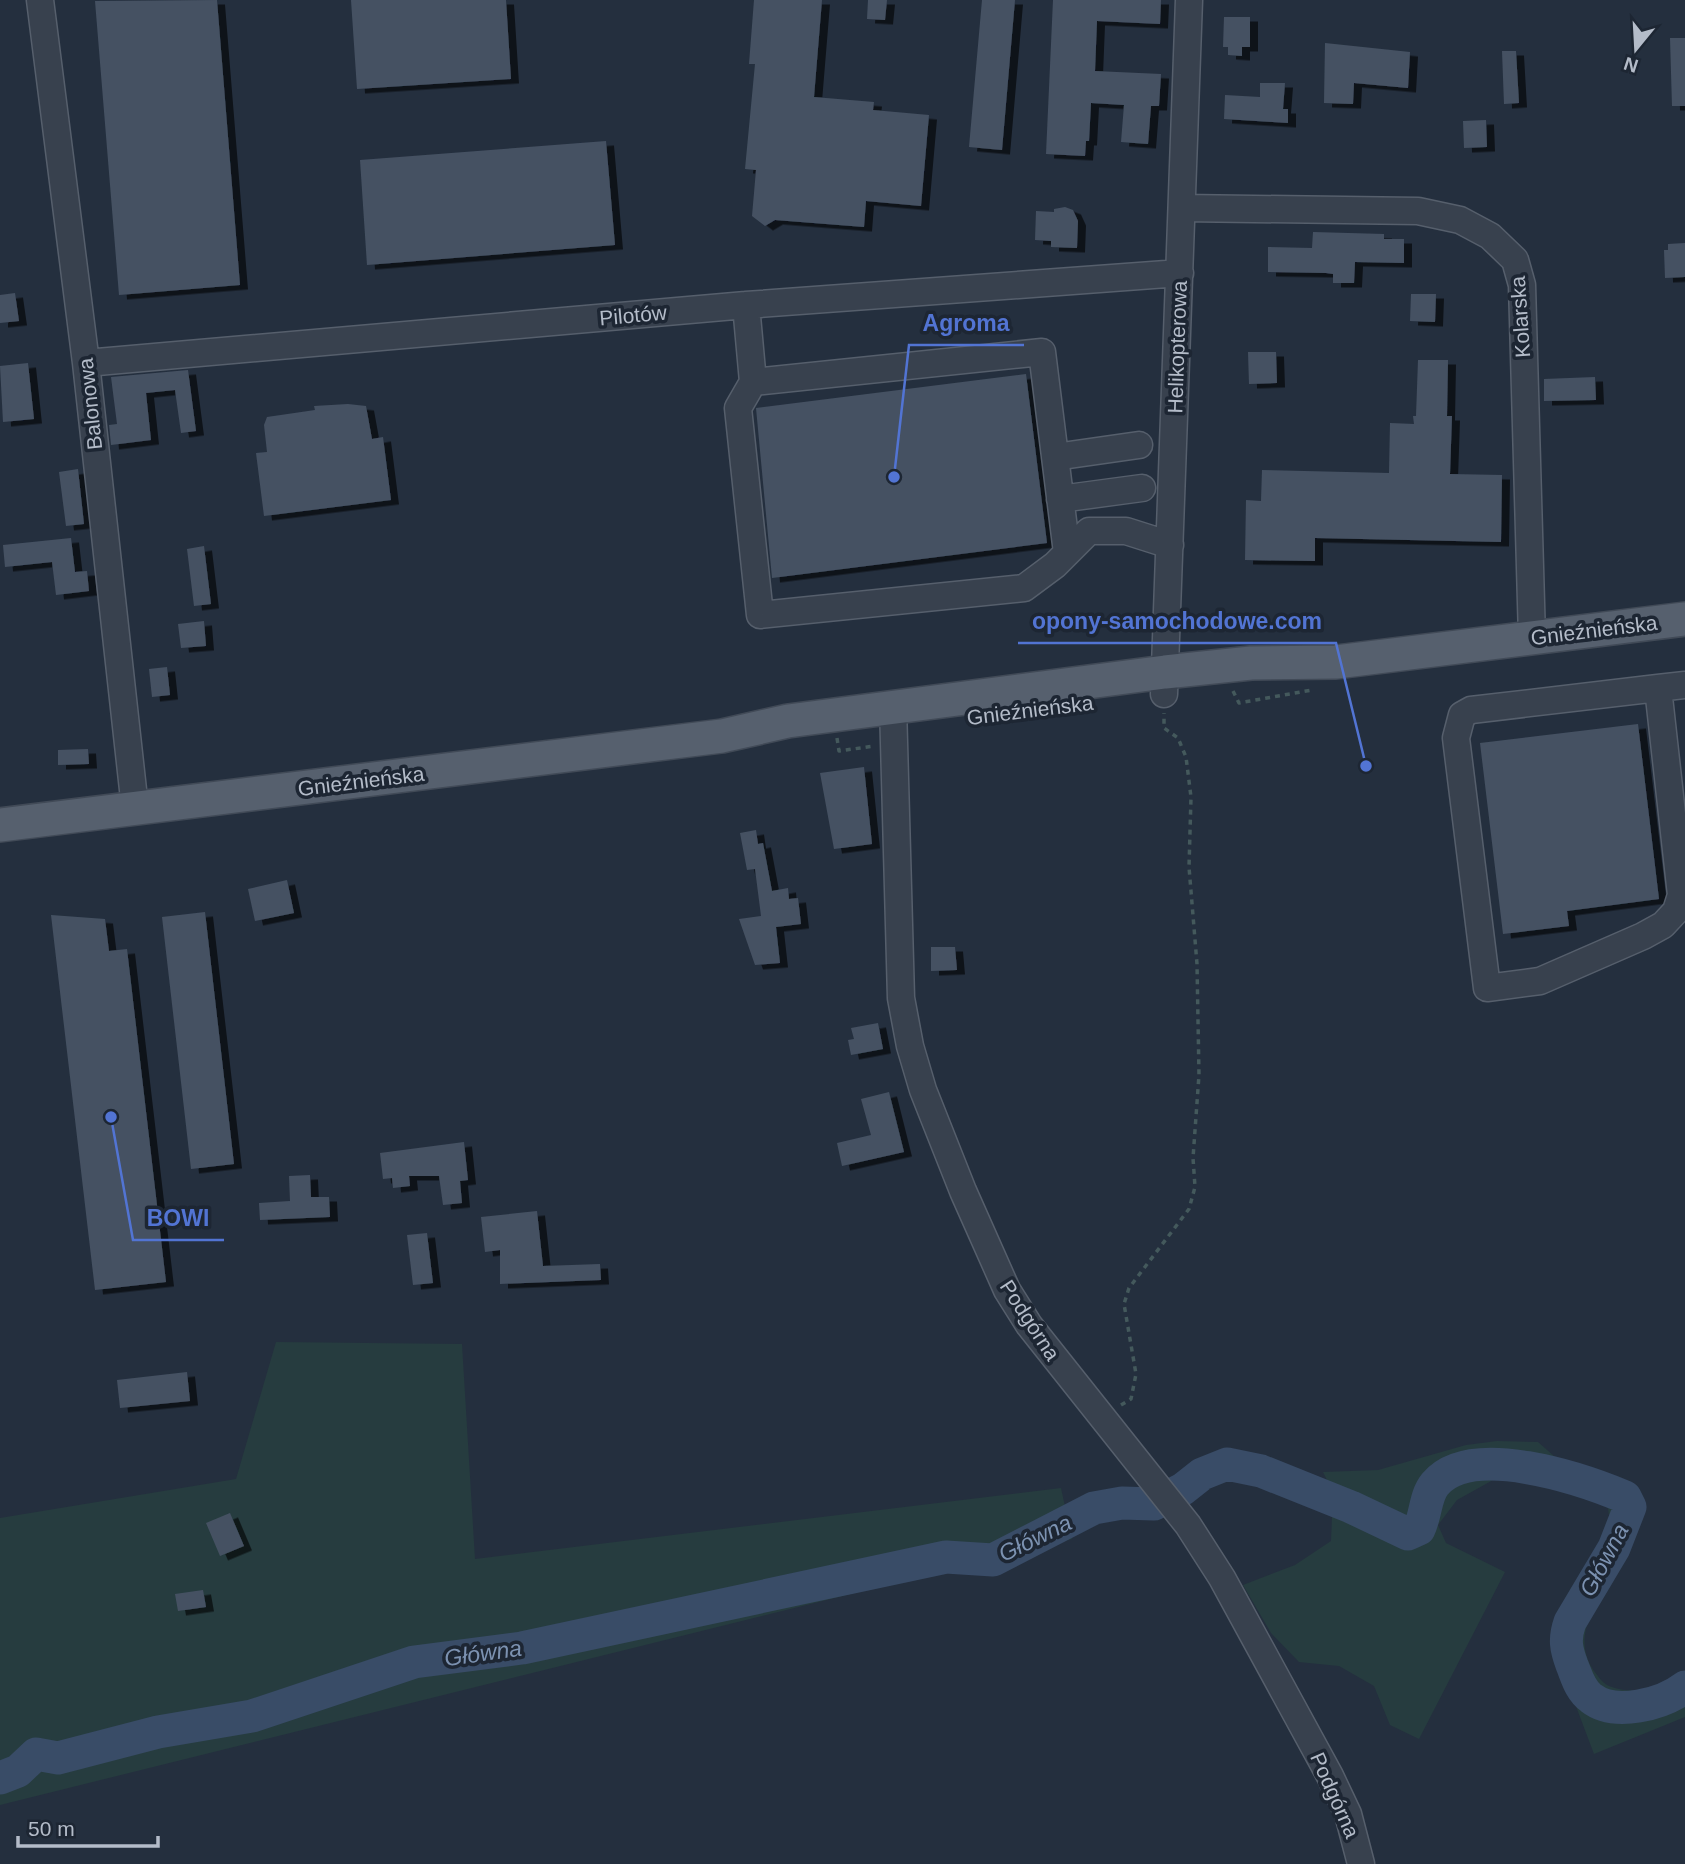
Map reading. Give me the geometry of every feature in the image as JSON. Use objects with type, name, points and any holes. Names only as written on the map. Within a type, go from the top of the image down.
[{"type":"main road","name":"Gnieźnieńska","points":[[1165,683],[1230,686],[1328,675],[1532,638],[1685,619]]},
{"type":"main road","name":"Gnieźnieńska","points":[[0,825],[722,737],[890,729],[1165,683],[1251,663],[1328,675]]},
{"type":"main road","name":"Gnieźnieńska","points":[[722,737],[788,721],[890,729]]},
{"type":"street","name":"Balonowa","points":[[40,0],[86,363],[135,808]]},
{"type":"street","name":"Helikopterowa","points":[[1165,683],[1189,0]]},
{"type":"street","name":"Kolarska","points":[[1182,208],[1418,211],[1460,220],[1490,236],[1515,260],[1522,285],[1532,638]]},
{"type":"street","name":"Pilotów","points":[[86,363],[746,305],[1180,273]]},
{"type":"street","points":[[746,305],[753,382],[738,408],[760,615],[1024,588],[1089,531],[1126,531],[1170,545]]},
{"type":"street","points":[[753,382],[1042,352],[1067,553]]},
{"type":"street","points":[[1055,457],[1139,445]]},
{"type":"street","points":[[1060,499],[1142,488]]},
{"type":"street","points":[[1658,688],[1681,895],[1676,911],[1663,925],[1643,936],[1540,981],[1487,988],[1456,738],[1462,715],[1471,710],[1658,688],[1685,685]]},
{"type":"street","name":"Podgórna","points":[[890,729],[901,998],[910,1046],[923,1090],[963,1191],[1007,1290],[1029,1325],[1188,1525],[1222,1578],[1348,1814],[1361,1864]]},
{"type":"path","points":[[1230,686],[1239,703],[1328,675]]},
{"type":"path","points":[[1102,1418],[1131,1399],[1136,1374],[1124,1304],[1129,1287],[1189,1209],[1195,1188],[1193,1158],[1199,1075],[1197,964],[1189,867],[1191,797],[1186,757],[1178,738],[1164,728],[1165,683]]},
{"type":"path","points":[[836,732],[839,751],[874,746],[890,729]]},
{"type":"green space","points":[[276,1342],[462,1344],[475,1559],[1061,1488],[1072,1539],[0,1805],[0,1518],[236,1479]]},
{"type":"green space","points":[[1497,1441],[1538,1442],[1563,1464],[1636,1492],[1642,1510],[1619,1563],[1590,1616],[1586,1629],[1587,1657],[1602,1681],[1618,1689],[1648,1689],[1685,1676],[1685,1717],[1594,1754],[1577,1709],[1560,1636],[1566,1611],[1583,1586],[1610,1523],[1608,1508],[1596,1496],[1521,1472],[1502,1475],[1457,1500],[1438,1525],[1446,1543],[1505,1572],[1419,1739],[1390,1725],[1374,1686],[1339,1666],[1299,1662],[1271,1633],[1243,1585],[1295,1565],[1331,1541],[1333,1492],[1323,1472],[1378,1470],[1466,1445]]},
{"type":"building","points":[[217,0],[240,285],[119,295],[95,1]]},
{"type":"building","points":[[351,0],[506,0],[511,79],[357,89]]},
{"type":"building","points":[[754,0],[822,0],[814,97],[874,102],[873,110],[929,115],[921,206],[866,201],[864,227],[775,220],[765,226],[752,216],[756,170],[745,169],[755,64],[749,64]]},
{"type":"building","points":[[868,0],[887,0],[885,20],[867,19]]},
{"type":"building","points":[[982,0],[1015,0],[1002,150],[969,147]]},
{"type":"building","points":[[1053,0],[1161,0],[1160,24],[1097,21],[1095,71],[1161,74],[1159,106],[1151,106],[1148,144],[1121,142],[1124,105],[1091,103],[1089,141],[1086,141],[1085,156],[1046,154]]},
{"type":"building","points":[[1224,17],[1250,17],[1250,47],[1242,47],[1242,56],[1228,55],[1228,47],[1223,47]]},
{"type":"building","points":[[1670,38],[1685,38],[1685,106],[1672,106]]},
{"type":"building","points":[[1325,43],[1410,52],[1408,88],[1354,83],[1353,104],[1324,103]]},
{"type":"building","points":[[1502,51],[1516,51],[1519,103],[1504,104]]},
{"type":"building","points":[[1260,83],[1285,83],[1283,109],[1288,109],[1288,123],[1224,119],[1225,95],[1260,97]]},
{"type":"building","points":[[1486,120],[1487,147],[1464,148],[1463,121]]},
{"type":"building","points":[[606,141],[615,245],[367,265],[360,160]]},
{"type":"building","points":[[1065,207],[1073,210],[1078,221],[1077,248],[1051,247],[1051,241],[1035,240],[1036,211],[1054,212],[1054,209]]},
{"type":"building","points":[[1313,232],[1384,234],[1384,239],[1404,239],[1404,263],[1355,262],[1354,283],[1333,283],[1333,274],[1326,273],[1268,272],[1268,247],[1312,248]]},
{"type":"building","points":[[1685,243],[1685,277],[1665,278],[1664,250],[1668,250],[1668,244]]},
{"type":"building","points":[[15,293],[19,321],[0,323],[0,295]]},
{"type":"building","points":[[1411,294],[1436,294],[1435,322],[1410,321]]},
{"type":"building","points":[[1248,352],[1276,352],[1277,383],[1249,384]]},
{"type":"building","points":[[1418,360],[1448,360],[1447,416],[1452,416],[1450,474],[1502,475],[1501,542],[1315,538],[1315,561],[1245,560],[1246,500],[1261,501],[1262,470],[1389,473],[1390,423],[1414,424]]},
{"type":"building","points":[[28,363],[34,419],[3,422],[0,366]]},
{"type":"building","points":[[188,370],[196,431],[181,433],[175,390],[146,393],[151,440],[111,445],[109,425],[117,424],[111,377]]},
{"type":"building","points":[[1026,374],[1047,543],[772,578],[756,408]]},
{"type":"building","points":[[1595,377],[1596,400],[1544,401],[1544,379]]},
{"type":"building","points":[[314,406],[366,406],[372,439],[383,437],[391,500],[264,516],[256,453],[267,452],[264,425],[267,417],[315,410]]},
{"type":"building","points":[[78,469],[84,524],[66,526],[59,472]]},
{"type":"building","points":[[71,538],[75,572],[87,571],[89,591],[56,595],[52,562],[5,567],[3,545]]},
{"type":"building","points":[[204,546],[211,604],[194,606],[187,549]]},
{"type":"building","points":[[204,621],[206,646],[181,648],[178,624]]},
{"type":"building","points":[[167,667],[170,695],[152,697],[149,669]]},
{"type":"building","points":[[1638,724],[1659,899],[1567,911],[1569,926],[1503,934],[1480,743]]},
{"type":"building","points":[[88,749],[89,764],[58,765],[58,750]]},
{"type":"building","points":[[864,767],[872,844],[834,849],[820,773]]},
{"type":"building","points":[[756,830],[758,844],[763,843],[772,891],[788,888],[789,899],[798,898],[801,924],[776,927],[780,963],[755,965],[739,919],[761,916],[755,869],[747,870],[740,833]]},
{"type":"building","points":[[287,880],[294,913],[255,921],[248,889]]},
{"type":"building","points":[[205,912],[234,1164],[191,1169],[162,917]]},
{"type":"building","points":[[51,915],[105,919],[109,951],[127,949],[166,1282],[95,1290]]},
{"type":"building","points":[[931,947],[955,947],[957,970],[931,971]]},
{"type":"building","points":[[878,1023],[883,1049],[851,1055],[848,1040],[854,1039],[851,1028]]},
{"type":"building","points":[[889,1092],[904,1152],[842,1166],[837,1143],[871,1135],[861,1099]]},
{"type":"building","points":[[464,1142],[468,1180],[460,1181],[462,1203],[443,1205],[439,1176],[409,1176],[410,1186],[393,1188],[392,1178],[383,1179],[380,1153]]},
{"type":"building","points":[[310,1175],[311,1197],[329,1197],[330,1217],[260,1220],[259,1203],[290,1201],[289,1176]]},
{"type":"building","points":[[537,1211],[543,1266],[600,1264],[601,1280],[500,1284],[500,1250],[485,1252],[481,1217]]},
{"type":"building","points":[[427,1233],[433,1283],[413,1285],[407,1235]]},
{"type":"building","points":[[187,1372],[190,1401],[120,1408],[117,1380]]},
{"type":"building","points":[[230,1513],[244,1546],[220,1556],[206,1523]]},
{"type":"building","points":[[203,1590],[206,1607],[178,1611],[175,1594]]},
{"type":"waterway","name":"Główna","points":[[0,1778],[18,1771],[36,1754],[58,1758],[158,1732],[252,1716],[414,1662],[522,1648],[946,1557],[993,1560],[1094,1508],[1122,1503],[1154,1504],[1183,1489],[1202,1474],[1227,1464],[1261,1471],[1351,1507],[1408,1534],[1419,1529],[1429,1494],[1435,1484],[1452,1471],[1474,1465],[1500,1464],[1527,1468],[1582,1481],[1625,1497],[1630,1507],[1614,1548],[1570,1622],[1566,1639],[1570,1659],[1579,1683],[1587,1695],[1601,1704],[1613,1707],[1652,1703],[1685,1687]]},
{"type":"place","name":"Agroma","points":[[894,477]]},
{"type":"place","name":"opony-samochodowe.com","points":[[1366,766]]},
{"type":"place","name":"BOWI","points":[[111,1117]]}]
